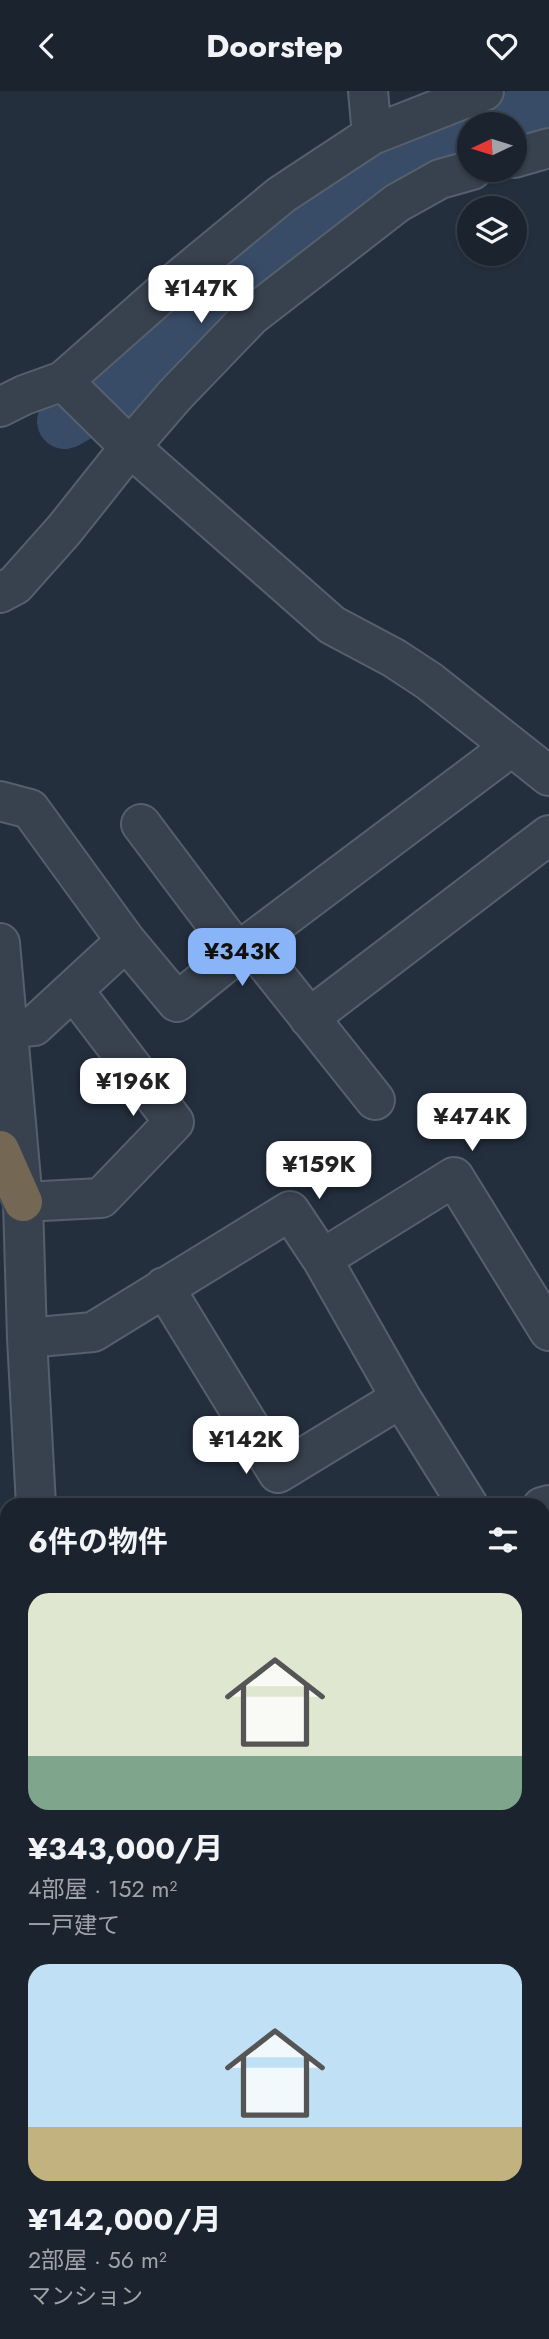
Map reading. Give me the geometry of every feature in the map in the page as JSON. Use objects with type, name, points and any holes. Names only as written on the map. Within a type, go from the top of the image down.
[{"type":"highway","points":[[0,1150],[23,1202]]},
{"type":"street","points":[[368,91],[372,135]]},
{"type":"street","points":[[0,407],[64,381],[166,289],[281,195],[372,135],[484,91]]},
{"type":"street","points":[[527,154],[549,148]]},
{"type":"street","points":[[0,593],[15,585],[175,395],[251,316],[397,203],[440,179],[457,174]]},
{"type":"street","points":[[64,381],[130,447],[332,625],[403,663],[429,681],[549,776]]},
{"type":"street","points":[[0,801],[30,809],[126,941],[177,1002],[244,948],[511,747]]},
{"type":"street","points":[[141,824],[244,948],[309,1018],[375,1100]]},
{"type":"street","points":[[309,1018],[549,835]]},
{"type":"street","points":[[8,1028],[34,1026],[126,941]]},
{"type":"street","points":[[0,943],[23,1202],[36,1498]]},
{"type":"street","points":[[23,1202],[101,1198],[174,1122],[74,991]]},
{"type":"street","points":[[322,1259],[454,1177],[549,1331]]},
{"type":"street","points":[[27,1338],[93,1332],[290,1211],[322,1259],[401,1398],[464,1498]]},
{"type":"street","points":[[164,1287],[278,1473],[401,1398]]},
{"type":"waterway","points":[[527,114],[549,105]]},
{"type":"waterway","points":[[65,421],[121,389],[342,185],[457,141]]}]
